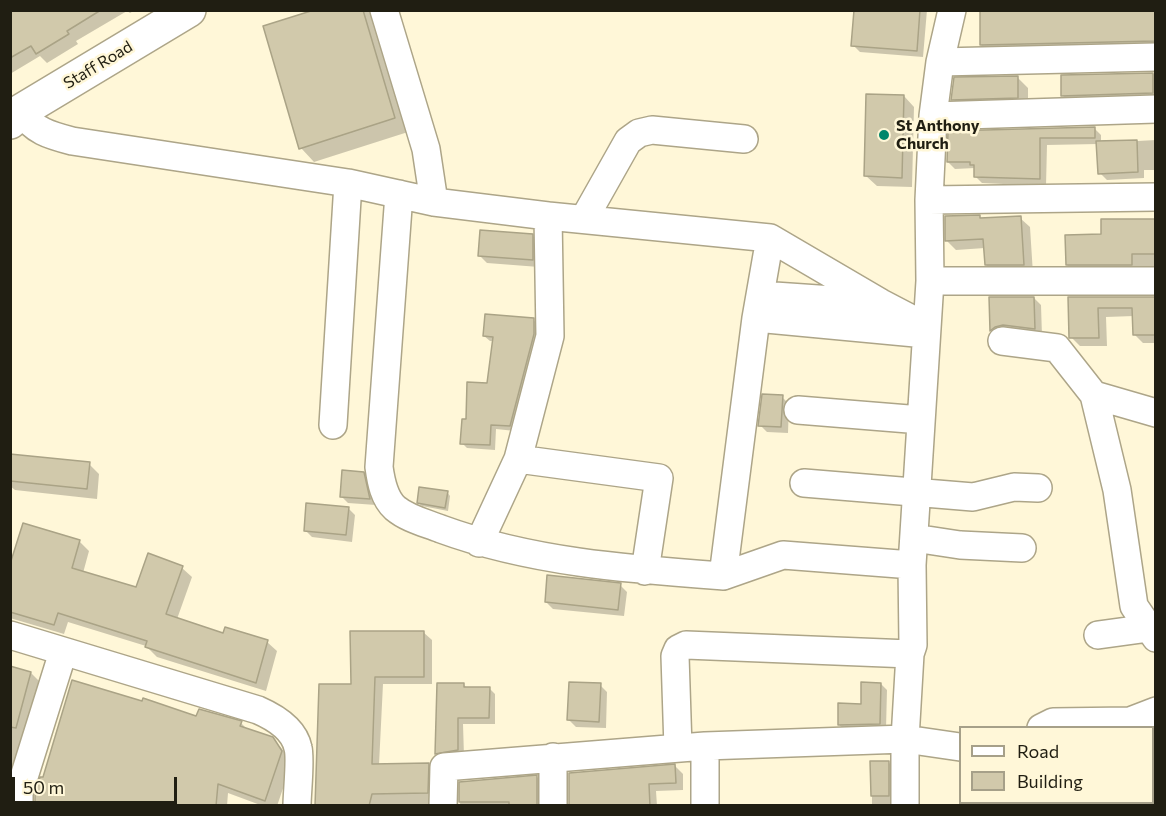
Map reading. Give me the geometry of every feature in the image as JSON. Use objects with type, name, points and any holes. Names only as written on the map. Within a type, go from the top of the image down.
[{"type":"main road","name":"Staff Road","points":[[16,116],[189,10]]},
{"type":"street","points":[[384,10],[426,149],[434,202]]},
{"type":"street","points":[[905,806],[905,739],[910,654],[913,645],[912,565],[930,281],[929,200],[933,116],[940,62],[952,10]]},
{"type":"street","points":[[940,62],[1155,57]]},
{"type":"street","points":[[933,116],[1155,109]]},
{"type":"street","points":[[16,116],[46,134],[72,141],[348,183],[434,202],[770,238],[926,330]]},
{"type":"street","points":[[584,219],[628,141],[639,133],[652,130],[744,140]]},
{"type":"street","points":[[333,425],[348,183]]},
{"type":"street","points":[[399,194],[378,467],[382,489],[394,507],[407,517],[479,543],[539,556],[645,571],[723,576],[783,555],[912,565]]},
{"type":"street","points":[[929,200],[1155,197]]},
{"type":"street","points":[[479,543],[518,459],[550,336],[548,216]]},
{"type":"street","points":[[723,576],[758,307],[770,238]]},
{"type":"street","points":[[930,281],[1155,281]]},
{"type":"street","points":[[758,307],[881,303]]},
{"type":"street","points":[[758,307],[926,330]]},
{"type":"street","points":[[1002,340],[1057,348],[1094,395],[1117,490],[1134,606],[1152,633]]},
{"type":"street","points":[[1094,395],[1155,412]]},
{"type":"street","points":[[798,411],[921,420]]},
{"type":"street","points":[[518,459],[659,478],[645,571]]},
{"type":"street","points":[[804,483],[973,496],[1014,487],[1038,488]]},
{"type":"street","points":[[914,538],[960,545],[1022,548]]},
{"type":"street","points":[[1098,635],[1152,633]]},
{"type":"street","points":[[10,635],[275,717],[288,730],[298,748],[297,806]]},
{"type":"street","points":[[678,748],[675,656],[678,649],[686,645],[910,654]]},
{"type":"street","points":[[16,798],[63,652]]},
{"type":"street","points":[[1045,726],[1053,722],[1130,721],[1155,711]]},
{"type":"street","points":[[443,806],[444,767],[705,746],[905,739],[959,747]]},
{"type":"street","points":[[705,746],[705,806]]},
{"type":"street","points":[[553,757],[553,806]]},
{"type":"building","points":[[10,10],[101,10],[67,31],[69,34],[36,54],[31,46],[10,58]]},
{"type":"building","points":[[314,10],[363,10],[395,118],[299,149],[263,26]]},
{"type":"building","points":[[854,10],[920,10],[917,51],[851,46]]},
{"type":"building","points":[[980,10],[1155,10],[1155,41],[980,45]]},
{"type":"building","points":[[1153,73],[1153,93],[1061,96],[1061,75]]},
{"type":"building","points":[[1018,76],[1018,98],[951,100],[954,77]]},
{"type":"building","name":"St Anthony Church","points":[[866,94],[904,95],[902,178],[864,176]]},
{"type":"building","points":[[1095,127],[1095,138],[1040,138],[1040,179],[974,177],[974,165],[970,165],[970,162],[947,162],[948,131]]},
{"type":"building","points":[[1137,140],[1138,172],[1098,174],[1096,141]]},
{"type":"building","points":[[980,215],[980,218],[1021,216],[1024,265],[985,265],[983,239],[945,241],[945,216]]},
{"type":"building","points":[[1101,219],[1155,219],[1155,254],[1132,254],[1132,265],[1066,265],[1065,235],[1101,234]]},
{"type":"building","points":[[480,230],[533,234],[533,260],[478,256]]},
{"type":"building","points":[[989,297],[1034,297],[1035,329],[1003,325],[990,331]]},
{"type":"building","points":[[1068,297],[1155,297],[1155,335],[1133,335],[1132,308],[1098,308],[1099,338],[1069,338]]},
{"type":"building","points":[[485,314],[534,318],[534,334],[510,426],[491,425],[490,445],[460,444],[462,419],[466,419],[467,382],[487,383],[493,337],[483,336]]},
{"type":"building","points":[[762,394],[783,395],[781,427],[758,426]]},
{"type":"building","points":[[10,454],[90,462],[87,489],[10,481]]},
{"type":"building","points":[[342,470],[364,472],[370,499],[340,497]]},
{"type":"building","points":[[419,487],[448,491],[445,508],[417,503]]},
{"type":"building","points":[[306,503],[349,507],[346,535],[304,531]]},
{"type":"building","points":[[23,523],[80,540],[72,568],[136,587],[148,553],[183,566],[166,614],[223,633],[225,627],[268,640],[256,683],[145,647],[147,641],[58,613],[54,625],[10,612],[10,564]]},
{"type":"building","points":[[547,575],[621,583],[618,610],[545,602]]},
{"type":"building","points":[[350,631],[424,631],[424,677],[375,677],[372,764],[429,763],[428,793],[372,794],[369,806],[315,806],[319,684],[351,684]]},
{"type":"building","points":[[10,666],[31,672],[16,728],[10,727]]},
{"type":"building","points":[[72,680],[142,701],[143,698],[196,716],[199,709],[242,721],[240,726],[273,737],[282,751],[265,801],[218,784],[216,806],[35,806],[35,794],[40,777],[43,777]]},
{"type":"building","points":[[569,682],[601,683],[599,722],[567,720]]},
{"type":"building","points":[[861,682],[881,683],[880,724],[838,725],[838,703],[861,704]]},
{"type":"building","points":[[437,683],[464,683],[464,687],[490,687],[489,718],[458,718],[458,750],[435,754]]},
{"type":"building","points":[[870,761],[889,761],[889,796],[871,796]]},
{"type":"building","points":[[675,764],[676,783],[649,784],[650,806],[569,806],[569,773]]},
{"type":"building","points":[[537,775],[537,805],[509,805],[509,802],[459,802],[459,782]]},
{"type":"place","name":"St Anthony Church","points":[[884,135]]}]
